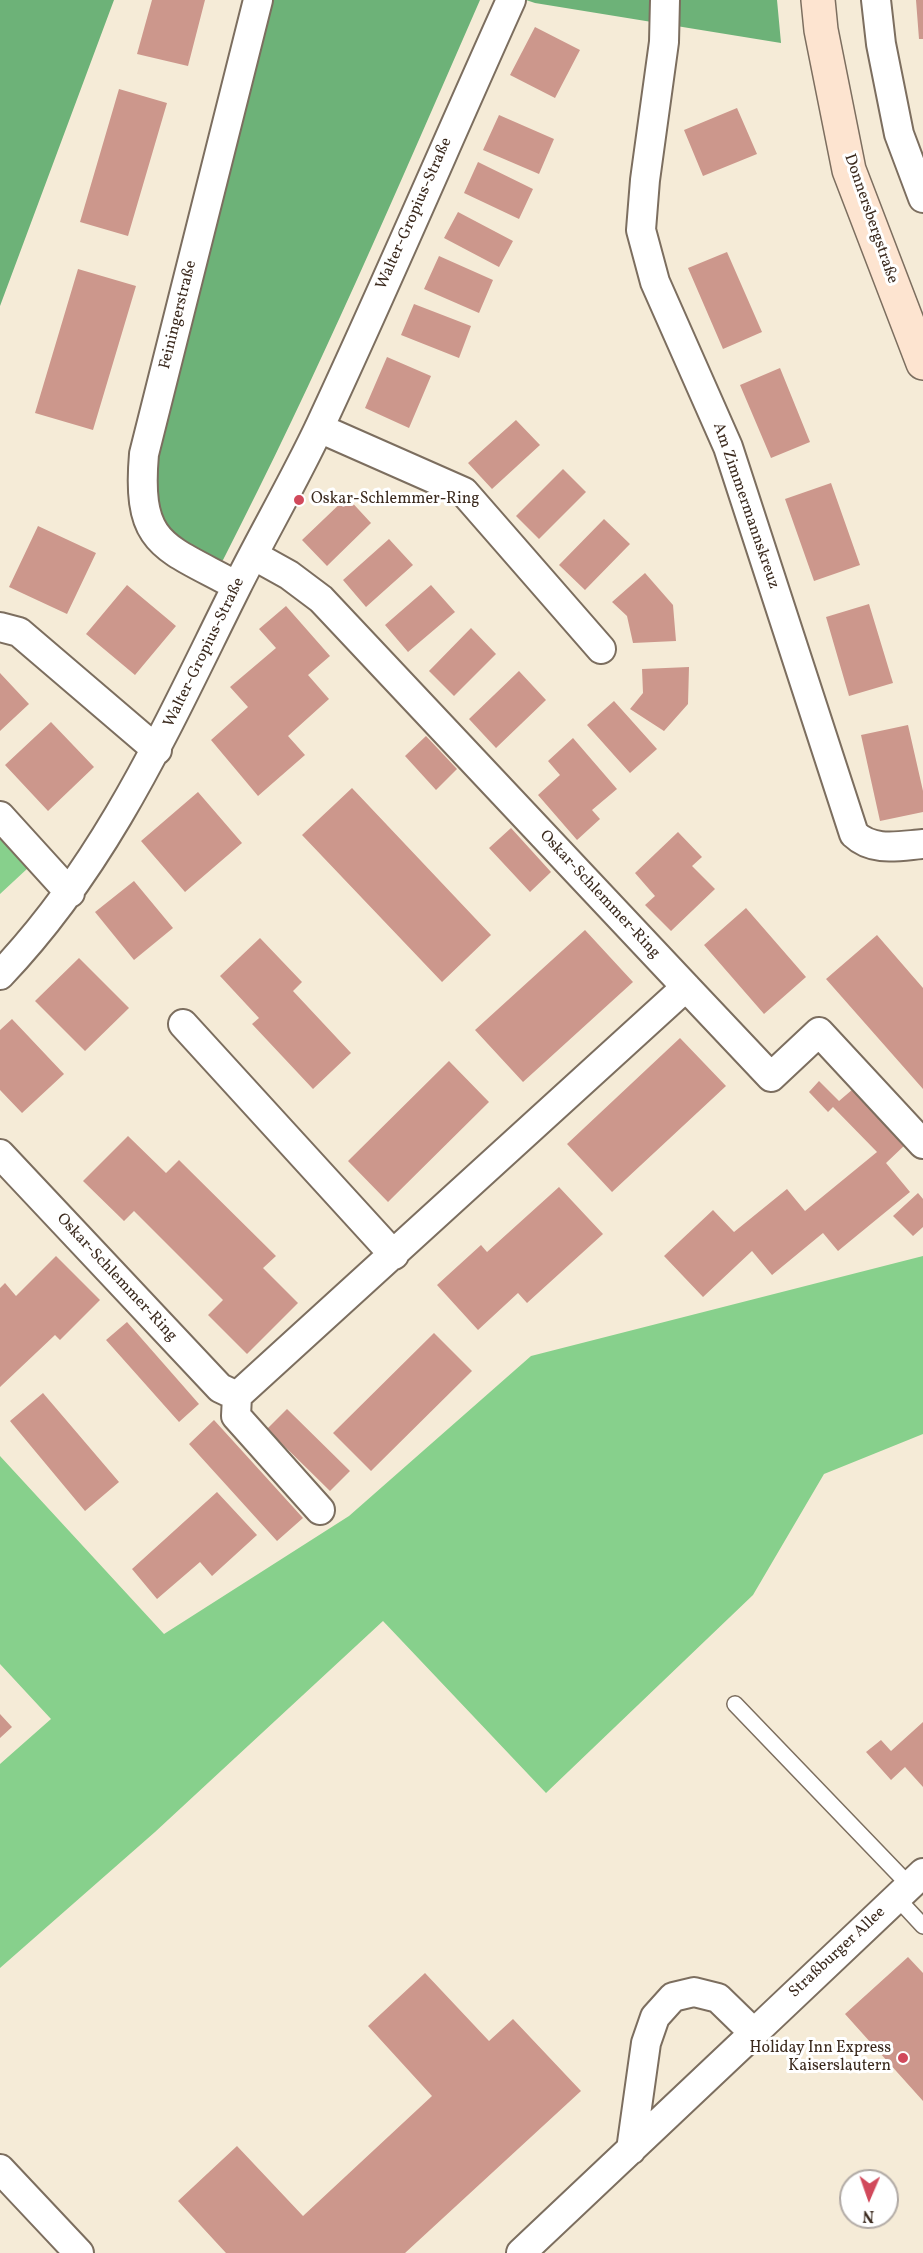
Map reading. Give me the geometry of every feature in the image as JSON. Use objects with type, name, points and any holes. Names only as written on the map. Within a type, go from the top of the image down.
[{"type":"main road","name":"Donnersbergstraße","points":[[818,0],[821,30],[849,170],[923,363]]},
{"type":"street","name":"Feiningerstraße","points":[[237,586],[168,548],[148,524],[142,504],[141,485],[144,454],[258,0]]},
{"type":"street","name":"Walter-Gropius-Straße","points":[[0,975],[70,893],[117,821],[157,750],[237,586],[319,428],[511,0]]},
{"type":"street","name":"Am Zimmermannskreuz","points":[[666,0],[664,42],[645,180],[642,230],[655,282],[728,447],[854,834],[862,842],[874,847],[923,844]]},
{"type":"street","points":[[876,0],[881,44],[899,134],[923,198]]},
{"type":"street","points":[[319,428],[464,492],[601,649]]},
{"type":"street","name":"Oskar-Schlemmer-Ring","points":[[253,555],[289,574],[321,599],[771,1077],[819,1032],[923,1144]]},
{"type":"street","name":"Walter-Gropius-Straße","points":[[0,627],[19,632],[157,750]]},
{"type":"street","points":[[0,816],[70,893]]},
{"type":"street","points":[[320,1510],[236,1416],[237,1396],[686,987]]},
{"type":"street","points":[[183,1024],[394,1255]]},
{"type":"street","name":"Oskar-Schlemmer-Ring","points":[[0,1154],[220,1388],[237,1396]]},
{"type":"street","name":"Straßburger Allee","points":[[521,2253],[910,1886]]},
{"type":"street","points":[[631,2150],[646,2043],[655,2017],[673,1997],[694,1992],[718,1998],[754,2033]]},
{"type":"street","points":[[0,2169],[79,2253]]},
{"type":"lane","points":[[735,1704],[910,1886],[923,1926]]},
{"type":"green space","points":[[0,0],[114,0],[0,306]]},
{"type":"green space","points":[[273,0],[480,0],[356,282],[291,422],[223,560],[212,562],[180,545],[154,504],[153,469]]},
{"type":"green space","points":[[526,0],[777,0],[781,43],[535,3]]},
{"type":"green space","points":[[0,837],[28,868],[0,894]]},
{"type":"green space","points":[[923,1256],[923,1434],[824,1474],[753,1595],[546,1793],[383,1621],[155,1832],[0,1968],[0,1764],[51,1719],[0,1664],[0,1456],[164,1634],[349,1516],[531,1356]]},
{"type":"building","points":[[152,0],[205,0],[188,66],[137,54]]},
{"type":"building","points":[[916,0],[923,0],[923,39],[919,39]]},
{"type":"building","points":[[535,27],[580,50],[555,98],[510,75]]},
{"type":"building","points":[[119,89],[167,103],[128,236],[80,222]]},
{"type":"building","points":[[737,108],[757,154],[703,176],[684,130]]},
{"type":"building","points":[[499,115],[554,139],[539,174],[483,150]]},
{"type":"building","points":[[478,162],[533,189],[519,219],[464,193]]},
{"type":"building","points":[[458,212],[513,241],[499,267],[444,238]]},
{"type":"building","points":[[727,252],[762,332],[723,349],[688,268]]},
{"type":"building","points":[[439,256],[493,280],[479,313],[424,289]]},
{"type":"building","points":[[78,269],[136,286],[93,430],[35,413]]},
{"type":"building","points":[[414,304],[471,326],[459,358],[401,335]]},
{"type":"building","points":[[387,357],[431,376],[409,428],[365,408]]},
{"type":"building","points":[[780,368],[810,442],[771,458],[740,385]]},
{"type":"building","points":[[516,420],[540,445],[492,489],[468,463]]},
{"type":"building","points":[[563,469],[586,492],[539,539],[516,516]]},
{"type":"building","points":[[831,483],[860,565],[814,581],[785,499]]},
{"type":"building","points":[[347,497],[371,523],[327,566],[302,540]]},
{"type":"building","points":[[604,519],[630,544],[585,590],[559,565]]},
{"type":"building","points":[[38,526],[96,553],[67,614],[9,587]]},
{"type":"building","points":[[389,539],[413,565],[366,607],[343,580]]},
{"type":"building","points":[[645,573],[673,605],[676,641],[633,643],[627,616],[612,602]]},
{"type":"building","points":[[127,585],[176,626],[135,675],[86,634]]},
{"type":"building","points":[[431,585],[455,612],[408,652],[385,625]]},
{"type":"building","points":[[869,604],[893,683],[849,696],[826,617]]},
{"type":"building","points":[[286,606],[330,656],[308,675],[329,699],[288,736],[305,755],[258,796],[211,740],[248,707],[230,687],[276,648],[259,629]]},
{"type":"building","points":[[471,628],[496,654],[454,696],[429,671]]},
{"type":"building","points":[[689,667],[688,704],[664,731],[630,709],[643,693],[642,669]]},
{"type":"building","points":[[519,671],[546,700],[496,748],[469,719]]},
{"type":"building","points":[[0,673],[29,704],[0,731]]},
{"type":"building","points":[[614,701],[657,749],[630,773],[587,725]]},
{"type":"building","points":[[51,722],[94,767],[48,811],[5,765]]},
{"type":"building","points":[[908,725],[923,791],[923,812],[880,821],[861,735]]},
{"type":"building","points":[[426,736],[457,769],[436,790],[405,756]]},
{"type":"building","points":[[573,738],[617,789],[592,810],[600,819],[577,840],[538,795],[560,775],[548,761]]},
{"type":"building","points":[[352,788],[491,935],[442,982],[302,835]]},
{"type":"building","points":[[198,792],[242,843],[185,892],[141,841]]},
{"type":"building","points":[[511,828],[551,872],[530,892],[489,848]]},
{"type":"building","points":[[678,832],[702,857],[692,866],[715,889],[671,931],[645,905],[655,896],[635,873]]},
{"type":"building","points":[[134,881],[173,928],[134,960],[95,912]]},
{"type":"building","points":[[746,908],[806,977],[764,1014],[704,945]]},
{"type":"building","points":[[585,930],[633,982],[523,1082],[475,1030]]},
{"type":"building","points":[[877,935],[923,988],[923,1089],[826,979]]},
{"type":"building","points":[[260,938],[302,982],[293,991],[351,1053],[313,1089],[252,1024],[259,1018],[220,976]]},
{"type":"building","points":[[79,958],[129,1008],[85,1051],[35,1001]]},
{"type":"building","points":[[12,1019],[64,1074],[22,1113],[0,1090],[0,1030]]},
{"type":"building","points":[[680,1038],[726,1086],[612,1192],[567,1144]]},
{"type":"building","points":[[449,1061],[489,1102],[388,1202],[348,1161]]},
{"type":"building","points":[[819,1081],[839,1101],[853,1089],[906,1144],[886,1163],[910,1192],[838,1251],[823,1233],[772,1275],[752,1251],[703,1297],[664,1256],[713,1210],[734,1232],[787,1189],[805,1211],[877,1152],[833,1107],[828,1112],[809,1092]]},
{"type":"building","points":[[128,1136],[166,1173],[179,1160],[276,1256],[263,1268],[298,1303],[247,1354],[208,1315],[223,1300],[134,1211],[124,1221],[83,1181]]},
{"type":"building","points":[[559,1187],[603,1234],[527,1303],[518,1293],[478,1330],[437,1285],[481,1245],[487,1252]]},
{"type":"building","points":[[918,1193],[923,1199],[923,1227],[913,1236],[893,1216]]},
{"type":"building","points":[[56,1256],[100,1300],[60,1340],[55,1335],[0,1387],[0,1288],[5,1283],[16,1296]]},
{"type":"building","points":[[127,1322],[199,1404],[179,1422],[106,1340]]},
{"type":"building","points":[[434,1333],[472,1371],[371,1471],[333,1433]]},
{"type":"building","points":[[43,1393],[119,1482],[85,1511],[10,1421]]},
{"type":"building","points":[[287,1409],[350,1471],[330,1491],[267,1429]]},
{"type":"building","points":[[214,1420],[303,1518],[277,1541],[189,1444]]},
{"type":"building","points":[[217,1492],[257,1535],[212,1576],[200,1562],[157,1599],[132,1569]]},
{"type":"building","points":[[0,1714],[12,1727],[0,1738]]},
{"type":"building","points":[[923,1722],[923,1787],[905,1767],[891,1780],[866,1752],[881,1740],[891,1751]]},
{"type":"building","name":"Holiday Inn Express Kaiserslautern","points":[[908,1957],[923,1973],[923,2101],[845,2014]]},
{"type":"building","points":[[425,1973],[489,2041],[513,2019],[581,2091],[405,2253],[226,2253],[178,2201],[237,2146],[303,2216],[432,2096],[368,2026]]},
{"type":"place","name":"Oskar-Schlemmer-Ring","points":[[299,500]]},
{"type":"place","name":"Holiday Inn Express Kaiserslautern","points":[[903,2058]]}]
